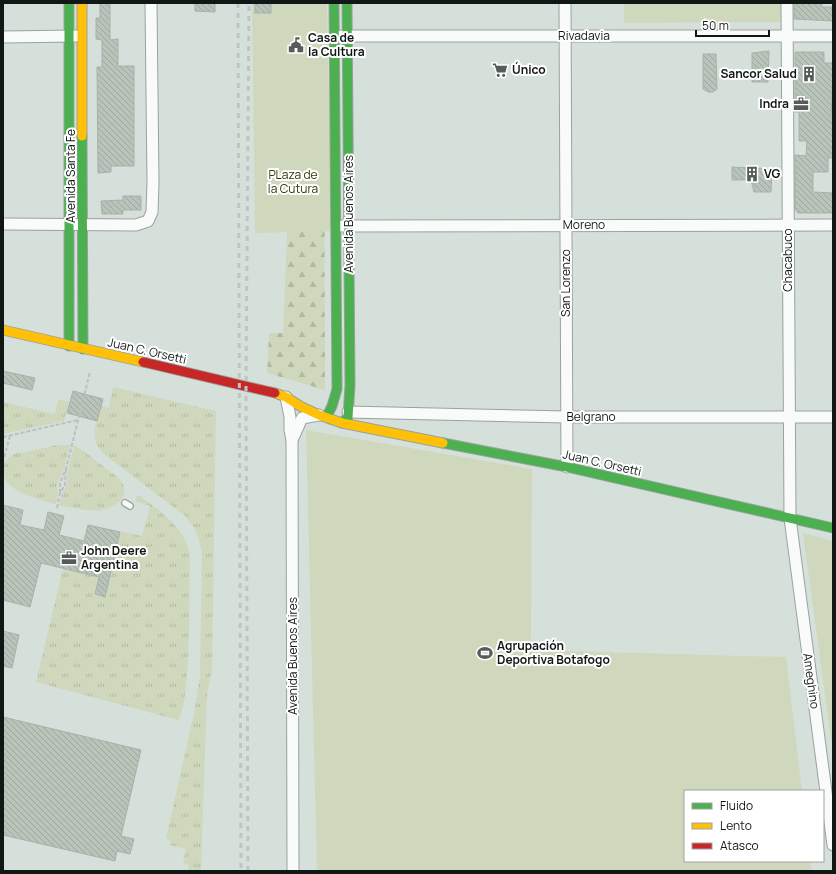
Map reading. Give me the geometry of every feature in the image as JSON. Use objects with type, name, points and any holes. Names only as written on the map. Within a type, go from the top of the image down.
[{"type":"main road","name":"Avenida Santa Fe","points":[[69,3],[69,346]]},
{"type":"main road","name":"Avenida Santa Fe","points":[[82,3],[83,349]]},
{"type":"main road","name":"Avenida Buenos Aires","points":[[330,419],[328,414],[329,406],[337,388],[334,3]]},
{"type":"main road","name":"Avenida Buenos Aires","points":[[342,423],[345,421],[348,412],[350,385],[347,3]]},
{"type":"main road","name":"Juan C. Orsetti","points":[[3,330],[240,384],[286,397],[319,415],[342,423],[567,467],[833,528]]},
{"type":"main road","name":"Juan C. Orsetti","points":[[286,397],[295,396],[312,402]]},
{"type":"main road","name":"Juan C. Orsetti","points":[[329,406],[348,412],[365,427]]},
{"type":"street","points":[[3,224],[136,225],[148,221],[152,212],[151,3]]},
{"type":"street","name":"San Lorenzo","points":[[565,3],[567,467]]},
{"type":"street","name":"Chacabuco","points":[[787,3],[790,518]]},
{"type":"street","points":[[3,37],[82,36]]},
{"type":"street","name":"Rivadavia","points":[[335,36],[833,36]]},
{"type":"street","name":"Moreno","points":[[336,226],[833,225]]},
{"type":"street","name":"Avenida Buenos Aires","points":[[286,397],[292,440],[293,871]]},
{"type":"street","name":"Belgrano","points":[[348,412],[567,417],[833,417]]},
{"type":"street","name":"Avenida Buenos Aires","points":[[292,440],[302,418],[319,415]]},
{"type":"street","name":"Ameghino","points":[[790,518],[833,845]]},
{"type":"path","points":[[57,508],[60,483],[66,469],[90,372]]},
{"type":"path","points":[[3,437],[78,420]]},
{"type":"path","points":[[3,463],[10,435]]},
{"type":"path","points":[[60,493],[65,485],[66,469]]},
{"type":"green space","name":"PLaza de la Cutura","points":[[252,3],[327,3],[332,231],[255,233]]},
{"type":"green space","points":[[624,3],[781,3],[782,22],[624,23]]},
{"type":"green space","points":[[324,43],[325,390],[267,373],[269,333],[283,333],[289,185]]},
{"type":"green space","points":[[113,387],[216,411],[212,671],[207,695],[201,871],[188,871],[189,865],[183,863],[186,849],[170,845],[171,840],[166,838],[194,713],[200,675],[202,551],[196,531],[185,516],[104,454],[99,448],[95,437],[96,425],[101,406],[109,408]]},
{"type":"green space","points":[[58,399],[69,402],[64,421],[3,434],[3,402],[55,414]]},
{"type":"green space","name":"Agrupación Deportiva Botafogo","points":[[306,430],[532,469],[531,650],[786,657],[802,790],[684,790],[684,862],[810,862],[812,871],[317,871]]},
{"type":"green space","points":[[59,445],[70,445],[64,469],[57,485],[58,493],[56,504],[31,497],[14,489],[4,477],[3,469],[5,462],[14,454]]},
{"type":"green space","points":[[74,446],[85,452],[121,481],[124,486],[124,492],[117,504],[102,510],[80,509],[59,505],[67,484],[68,470]]},
{"type":"green space","points":[[140,496],[164,514],[177,528],[183,536],[190,555],[188,668],[186,692],[178,720],[36,682],[63,568],[98,577],[94,595],[105,597],[120,531],[142,536],[150,506],[135,501],[136,497]]},
{"type":"green space","points":[[803,533],[833,541],[833,754]]},
{"type":"building","points":[[100,3],[110,3],[110,40],[118,39],[118,66],[134,66],[134,166],[111,166],[111,172],[98,173],[97,67],[102,67],[102,40],[96,39],[96,18],[100,18]]},
{"type":"building","points":[[195,3],[215,3],[215,12],[195,11]]},
{"type":"building","points":[[255,3],[271,3],[271,13],[255,13]]},
{"type":"building","points":[[794,3],[822,3],[822,7],[833,7],[833,21],[794,19]]},
{"type":"building","points":[[769,51],[768,82],[752,82],[752,53]]},
{"type":"building","points":[[795,52],[824,52],[824,63],[833,63],[831,122],[833,122],[833,158],[828,158],[828,172],[813,172],[813,192],[833,193],[833,213],[798,213],[795,209],[795,155],[806,156],[807,141],[799,141],[799,112],[795,112]]},
{"type":"building","points":[[703,54],[716,54],[717,89],[713,92],[708,92],[703,89]]},
{"type":"building","name":"VG","points":[[732,167],[772,169],[771,192],[754,192],[751,180],[732,180]]},
{"type":"building","points":[[123,196],[141,196],[141,210],[123,210],[123,214],[102,214],[101,201],[123,200]]},
{"type":"building","points":[[3,371],[35,378],[32,390],[3,383]]},
{"type":"building","points":[[73,391],[103,399],[97,421],[67,413]]},
{"type":"building","name":"John Deere Argentina","points":[[3,505],[23,510],[20,525],[44,530],[48,512],[64,516],[59,535],[84,541],[88,525],[120,532],[105,597],[95,594],[99,577],[41,563],[30,607],[3,600]]},
{"type":"building","points":[[3,631],[19,635],[12,668],[3,666]]},
{"type":"building","points":[[3,717],[141,750],[121,836],[134,839],[130,854],[117,851],[115,861],[3,835]]},
{"type":"railway","points":[[238,3],[241,871]]},
{"type":"railway","points":[[248,871],[246,386],[249,3]]},
{"type":"traffic: fast","points":[[69,3],[69,346]]},
{"type":"traffic: fast","points":[[330,419],[328,414],[337,389],[334,3]]},
{"type":"traffic: fast","points":[[342,423],[348,417],[350,385],[347,3]]},
{"type":"traffic: fast","points":[[82,136],[83,349]]},
{"type":"traffic: fast","points":[[443,443],[567,467],[833,528]]},
{"type":"traffic: slow","points":[[82,3],[82,136]]},
{"type":"traffic: slow","points":[[3,330],[143,362]]},
{"type":"traffic: slow","points":[[275,393],[286,397],[319,415],[342,423],[443,443]]},
{"type":"traffic: jam","points":[[143,362],[275,393]]},
{"type":"place","name":"Casa de la Cultura","points":[[296,45]]},
{"type":"place","name":"Único","points":[[500,70]]},
{"type":"place","name":"Sancor Salud","points":[[809,74]]},
{"type":"place","name":"Indra","points":[[801,104]]},
{"type":"place","name":"VG","points":[[752,174]]},
{"type":"place","name":"John Deere Argentina","points":[[69,558]]},
{"type":"place","name":"Agrupación Deportiva Botafogo","points":[[485,653]]}]
